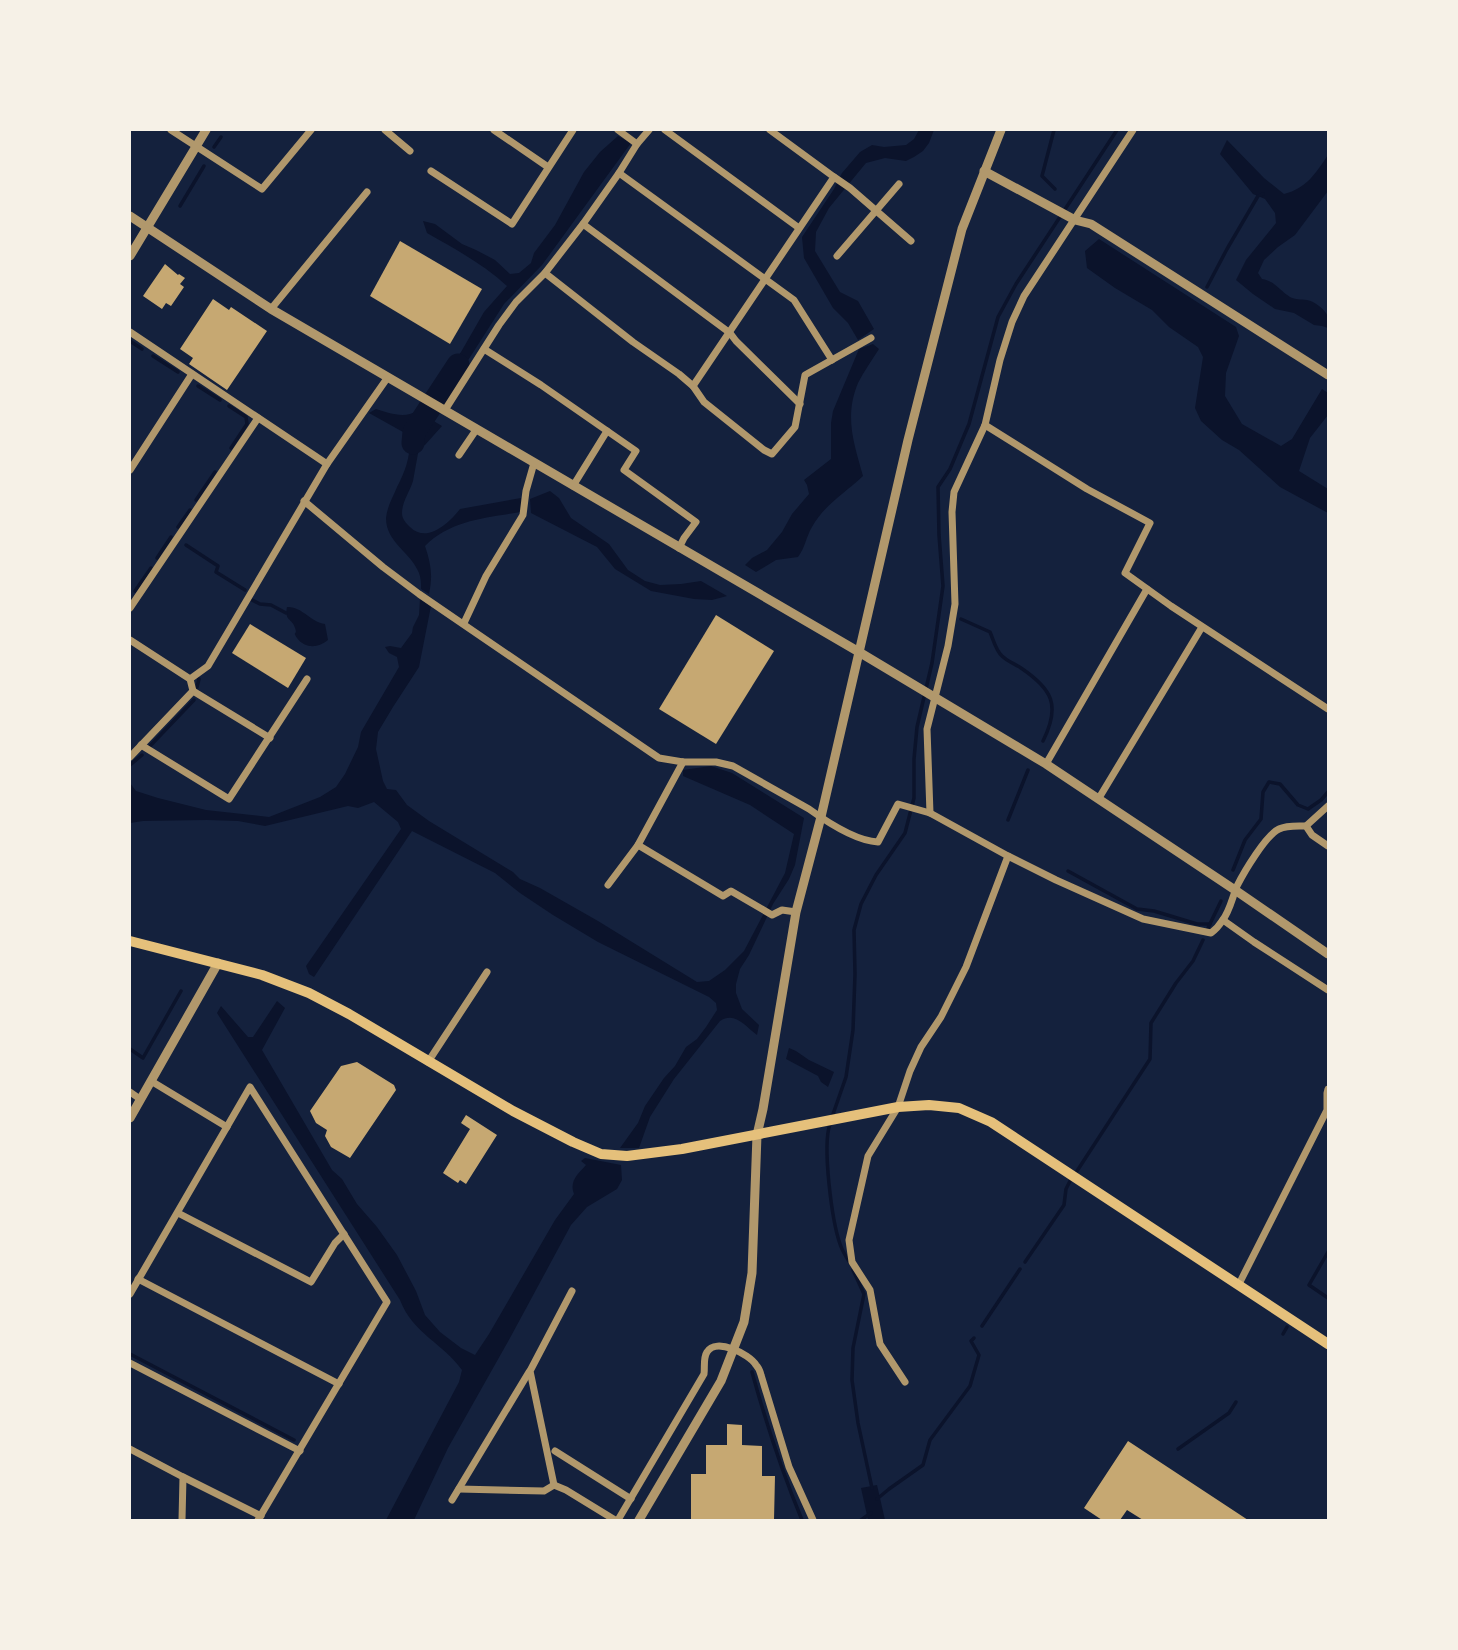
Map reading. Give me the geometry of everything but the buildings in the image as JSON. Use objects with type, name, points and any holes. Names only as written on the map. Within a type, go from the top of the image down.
[{"type":"main road","points":[[130,941],[262,975],[309,993],[513,1111],[601,1154],[627,1156],[682,1149],[898,1107],[929,1105],[959,1108],[991,1122],[1328,1344]]},
{"type":"street","points":[[171,130],[262,189],[311,130]]},
{"type":"street","points":[[130,256],[206,130]]},
{"type":"street","points":[[385,130],[410,151]]},
{"type":"street","points":[[494,130],[548,167]]},
{"type":"street","points":[[431,171],[512,224],[573,130]]},
{"type":"street","points":[[618,130],[637,144]]},
{"type":"street","points":[[445,410],[499,325],[516,302],[545,274],[649,130]]},
{"type":"street","points":[[665,130],[799,228]]},
{"type":"street","points":[[770,130],[850,188],[911,241]]},
{"type":"street","points":[[639,1521],[721,1381],[744,1322],[752,1273],[757,1135],[764,1109],[796,912],[821,817],[908,440],[962,229],[1001,130]]},
{"type":"street","points":[[930,813],[927,729],[948,646],[955,604],[951,512],[954,492],[985,425],[1000,360],[1020,304],[1133,130]]},
{"type":"street","points":[[984,171],[1075,220],[1091,224],[1328,375]]},
{"type":"street","points":[[619,173],[794,300],[832,360]]},
{"type":"street","points":[[693,386],[834,177]]},
{"type":"street","points":[[837,256],[899,184]]},
{"type":"street","points":[[271,309],[368,192]]},
{"type":"street","points":[[130,216],[271,309],[1046,764],[1328,954]]},
{"type":"street","points":[[583,224],[730,332],[800,404]]},
{"type":"street","points":[[545,274],[679,374],[693,386],[704,402],[772,454],[795,426],[805,375],[871,338]]},
{"type":"street","points":[[130,332],[327,464]]},
{"type":"street","points":[[484,349],[636,451],[624,470],[696,522],[679,548]]},
{"type":"street","points":[[130,470],[192,374]]},
{"type":"street","points":[[190,679],[208,666],[327,464],[388,377]]},
{"type":"street","points":[[130,608],[258,418]]},
{"type":"street","points":[[985,425],[1087,489],[1150,523],[1125,573],[1328,709]]},
{"type":"street","points":[[459,455],[476,430]]},
{"type":"street","points":[[573,486],[607,431]]},
{"type":"street","points":[[464,624],[486,576],[523,515],[534,463]]},
{"type":"street","points":[[304,501],[419,594],[659,758],[683,762],[716,762],[733,766],[867,842],[878,842],[898,804],[930,813],[1056,880],[1143,919],[1211,933],[1223,920],[1235,890],[1269,837],[1283,827],[1306,826],[1328,806]]},
{"type":"street","points":[[1046,764],[1147,590]]},
{"type":"street","points":[[1099,798],[1202,626]]},
{"type":"street","points":[[130,640],[190,679],[193,691],[270,738]]},
{"type":"street","points":[[141,745],[229,799],[307,679]]},
{"type":"street","points":[[130,757],[193,691]]},
{"type":"street","points":[[608,885],[638,845],[683,762]]},
{"type":"street","points":[[1306,826],[1312,835],[1328,846]]},
{"type":"street","points":[[638,845],[723,896],[731,891],[772,915],[782,910],[796,912]]},
{"type":"street","points":[[905,1381],[880,1344],[870,1290],[852,1262],[849,1240],[868,1156],[898,1107],[921,1047],[966,967],[1008,856]]},
{"type":"street","points":[[1223,920],[1328,990]]},
{"type":"street","points":[[130,1118],[218,963]]},
{"type":"street","points":[[428,1062],[487,972]]},
{"type":"street","points":[[151,1081],[227,1127]]},
{"type":"street","points":[[130,1294],[250,1087],[387,1302],[260,1518],[130,1450]]},
{"type":"street","points":[[1238,1284],[1328,1110],[1328,1089]]},
{"type":"street","points":[[130,1092],[140,1099]]},
{"type":"street","points":[[178,1213],[311,1282],[335,1243],[344,1234]]},
{"type":"street","points":[[138,1279],[339,1384]]},
{"type":"street","points":[[452,1500],[530,1371],[572,1291]]},
{"type":"street","points":[[554,1485],[617,1521],[704,1374],[705,1353],[715,1345],[723,1346],[745,1355],[756,1364],[789,1467],[813,1521]]},
{"type":"street","points":[[130,1363],[300,1451]]},
{"type":"street","points":[[530,1371],[554,1485]]},
{"type":"street","points":[[555,1451],[631,1499]]},
{"type":"street","points":[[183,1477],[183,1521]]},
{"type":"street","points":[[459,1489],[544,1491],[554,1485]]},
{"type":"water","points":[[919,130],[934,130],[923,151],[906,161],[885,158],[866,163],[829,208],[816,232],[815,251],[840,292],[858,301],[874,329],[858,340],[848,323],[833,308],[804,258],[802,237],[842,173],[860,152],[872,145],[906,145],[914,139]]},
{"type":"water","points":[[618,136],[631,143],[542,265],[504,304],[451,387],[444,393],[434,386],[461,352],[484,312],[507,286],[479,264],[427,233],[423,221],[435,224],[462,244],[495,260],[510,274],[519,273],[531,263],[534,253],[555,225],[584,172],[600,152]]},
{"type":"water","points":[[1227,140],[1264,178],[1284,194],[1305,184],[1328,155],[1328,191],[1295,235],[1264,260],[1258,273],[1262,279],[1274,284],[1290,297],[1310,301],[1319,306],[1328,317],[1328,328],[1314,325],[1294,313],[1275,309],[1236,280],[1246,260],[1276,223],[1275,213],[1265,199],[1253,194],[1220,154]]},
{"type":"water","points":[[1099,239],[1236,327],[1239,336],[1226,373],[1225,396],[1242,424],[1281,446],[1292,439],[1322,389],[1328,393],[1328,415],[1310,438],[1299,471],[1328,489],[1328,513],[1280,487],[1239,450],[1222,440],[1201,421],[1195,408],[1203,357],[1198,347],[1169,327],[1152,310],[1087,268],[1085,251]]},
{"type":"water","points":[[873,344],[879,349],[858,383],[851,419],[863,476],[822,512],[798,557],[776,560],[756,572],[745,565],[767,550],[782,532],[792,514],[809,494],[804,480],[831,459],[833,411],[859,349]]},
{"type":"water","points":[[376,409],[402,415],[417,411],[442,426],[419,448],[413,481],[403,505],[403,519],[417,532],[437,530],[460,509],[521,498],[521,512],[458,525],[435,537],[425,546],[431,570],[429,594],[421,589],[419,573],[394,541],[387,527],[389,506],[406,465],[410,440],[403,432],[369,413]]},
{"type":"water","points":[[550,491],[559,498],[571,518],[609,544],[628,570],[645,581],[660,585],[701,581],[727,596],[712,600],[694,599],[651,591],[615,569],[597,547],[531,513],[530,499]]},
{"type":"water","points":[[420,599],[431,606],[419,667],[378,732],[376,749],[387,789],[396,790],[407,805],[429,821],[513,872],[520,879],[598,921],[697,982],[709,981],[744,951],[785,873],[794,834],[750,805],[683,776],[683,770],[711,766],[732,773],[804,818],[795,865],[740,969],[736,984],[736,993],[742,1009],[759,1025],[757,1035],[735,1019],[725,1018],[720,1021],[674,1079],[650,1117],[639,1148],[620,1148],[664,1078],[717,1010],[716,1003],[709,997],[598,942],[520,893],[495,873],[412,831],[314,977],[309,974],[306,966],[401,829],[398,822],[374,802],[358,808],[348,806],[265,826],[238,821],[207,820],[130,823],[130,783],[136,791],[206,810],[269,817],[320,797],[336,787],[358,747],[361,732],[399,667],[397,657],[385,647],[401,648],[412,633],[419,615]]},
{"type":"water","points":[[287,607],[297,609],[325,624],[328,640],[312,646],[300,642],[294,625],[287,617]]},
{"type":"water","points":[[277,1001],[285,1008],[262,1050],[332,1170],[342,1179],[357,1204],[397,1255],[425,1315],[440,1332],[475,1355],[555,1220],[574,1194],[573,1181],[586,1165],[581,1161],[585,1158],[621,1165],[622,1180],[617,1189],[587,1207],[571,1225],[448,1448],[414,1520],[386,1520],[459,1382],[462,1370],[412,1321],[217,1013],[221,1006],[248,1037],[253,1037]]},
{"type":"water","points":[[789,1048],[834,1072],[828,1087],[818,1076],[786,1059]]},
{"type":"water","points":[[877,1485],[885,1520],[868,1520],[861,1488]]},
{"type":"waterway","points":[[1054,130],[1042,176],[1055,189]]},
{"type":"waterway","points":[[832,1117],[846,1077],[853,1030],[854,930],[861,904],[876,875],[905,833],[914,798],[917,727],[932,663],[943,586],[938,487],[950,469],[969,424],[998,317],[1016,284],[1117,130]]},
{"type":"waterway","points":[[214,147],[221,137]]},
{"type":"waterway","points":[[180,206],[204,166]]},
{"type":"waterway","points":[[1207,287],[1258,196],[1263,194]]},
{"type":"waterway","points":[[130,341],[142,349]]},
{"type":"waterway","points":[[153,356],[178,372]]},
{"type":"waterway","points":[[413,443],[414,432],[458,365]]},
{"type":"waterway","points":[[198,386],[220,400]]},
{"type":"waterway","points":[[229,406],[246,417],[247,424],[231,448]]},
{"type":"waterway","points":[[196,500],[215,472]]},
{"type":"waterway","points":[[178,527],[190,510]]},
{"type":"waterway","points":[[157,558],[171,537]]},
{"type":"waterway","points":[[186,545],[218,566],[216,572],[245,590]]},
{"type":"waterway","points":[[135,591],[151,568]]},
{"type":"waterway","points":[[252,600],[271,605],[286,613]]},
{"type":"waterway","points":[[961,619],[990,632],[1000,654],[1032,676],[1046,691],[1052,717],[1043,741]]},
{"type":"waterway","points":[[197,687],[199,679]]},
{"type":"waterway","points":[[150,746],[194,700]]},
{"type":"waterway","points":[[130,765],[142,755]]},
{"type":"waterway","points":[[1008,820],[1028,770]]},
{"type":"waterway","points":[[1233,870],[1245,840],[1261,819],[1263,792],[1269,782],[1280,784],[1298,805],[1308,809],[1328,792]]},
{"type":"waterway","points":[[1068,871],[1137,909],[1154,911],[1197,924],[1210,924]]},
{"type":"waterway","points":[[1208,928],[1221,901]]},
{"type":"waterway","points":[[1077,1171],[1150,1059],[1151,1023],[1193,961],[1203,940]]},
{"type":"waterway","points":[[130,1049],[143,1058],[181,991]]},
{"type":"waterway","points":[[830,1124],[827,1149],[831,1202],[840,1244],[850,1263]]},
{"type":"waterway","points":[[1025,1262],[1064,1205],[1070,1181]]},
{"type":"waterway","points":[[1328,1252],[1309,1285],[1328,1298]]},
{"type":"waterway","points":[[982,1326],[1020,1269]]},
{"type":"waterway","points":[[853,1270],[864,1294],[853,1348],[852,1380],[872,1488]]},
{"type":"waterway","points":[[1283,1334],[1287,1327]]},
{"type":"waterway","points":[[877,1499],[923,1465],[930,1440],[970,1386],[979,1355],[971,1341],[974,1338]]},
{"type":"waterway","points":[[130,1354],[294,1440]]},
{"type":"waterway","points":[[752,1372],[775,1447],[802,1520]]},
{"type":"waterway","points":[[1178,1449],[1229,1413],[1236,1402]]},
{"type":"waterway","points":[[861,1520],[871,1513]]}]
